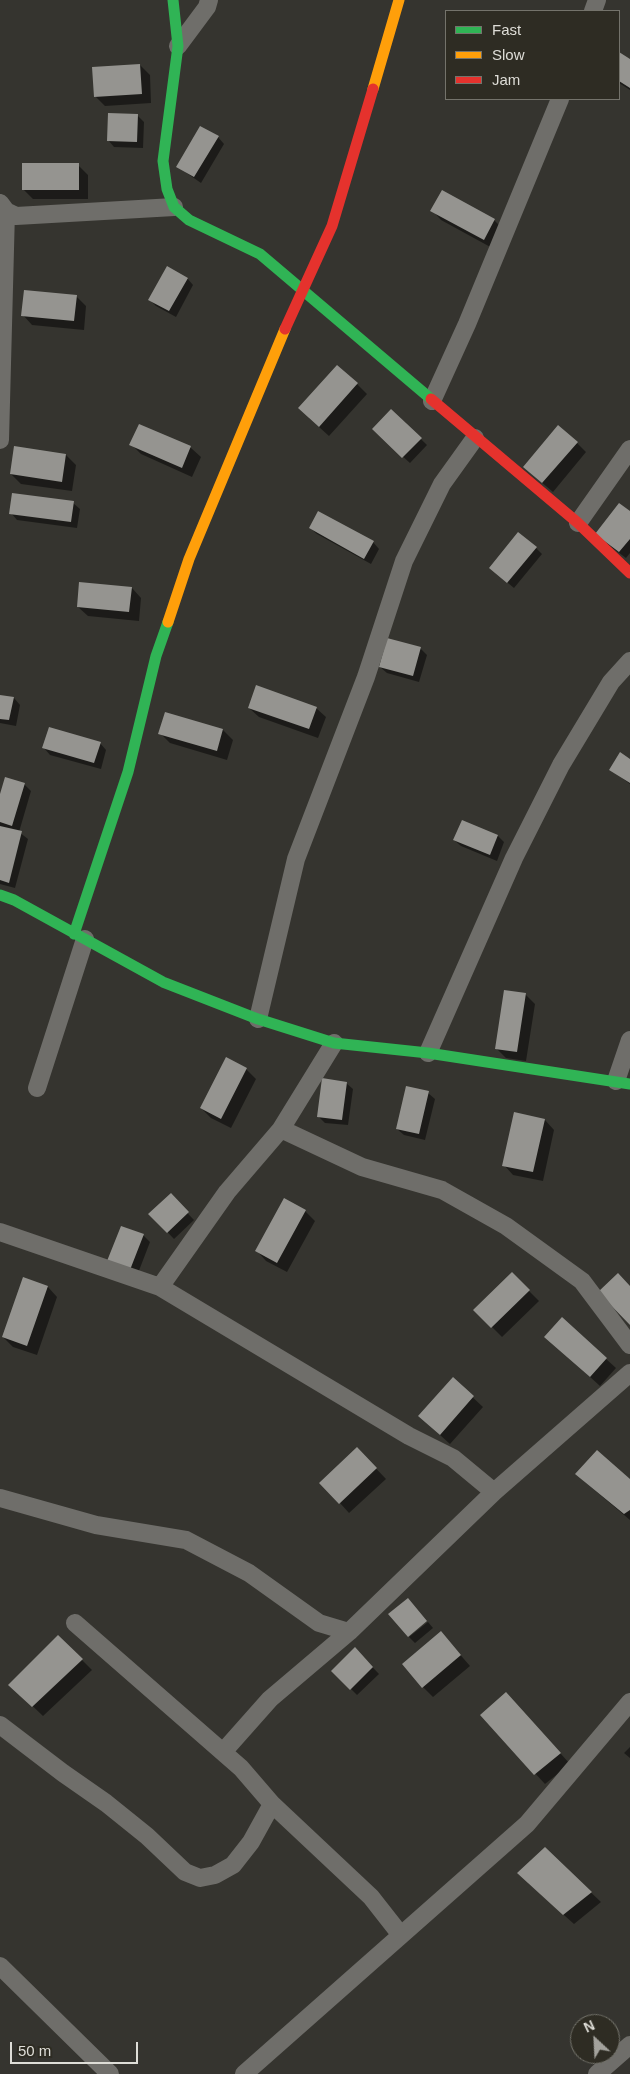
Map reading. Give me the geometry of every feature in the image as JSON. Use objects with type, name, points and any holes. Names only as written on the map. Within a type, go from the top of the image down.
[{"type":"street","points":[[173,0],[178,46],[163,160],[166,189],[174,207],[189,220],[260,254],[302,288],[432,402],[578,523],[630,573]]},
{"type":"street","points":[[178,46],[207,7],[209,0]]},
{"type":"street","points":[[37,1088],[128,772],[156,656],[189,559],[302,288],[332,226],[399,0]]},
{"type":"street","points":[[432,402],[478,297],[560,100]]},
{"type":"street","points":[[3,207],[16,216],[174,207]]},
{"type":"street","points":[[0,440],[3,207]]},
{"type":"street","points":[[258,1019],[296,860],[366,677],[404,562],[442,484],[475,438]]},
{"type":"street","points":[[578,523],[630,449]]},
{"type":"street","points":[[428,1053],[478,944],[514,858],[561,764],[611,682],[630,661]]},
{"type":"street","points":[[0,895],[14,900],[163,982],[258,1019],[334,1043],[428,1053],[623,1082],[630,1040]]},
{"type":"street","points":[[160,1287],[227,1192],[281,1129],[334,1043]]},
{"type":"street","points":[[281,1129],[362,1167],[442,1190],[506,1226],[582,1281],[630,1345]]},
{"type":"street","points":[[0,1232],[160,1287],[409,1436],[453,1458],[494,1492]]},
{"type":"street","points":[[223,1752],[270,1699],[349,1632],[494,1492],[630,1373]]},
{"type":"street","points":[[0,1498],[96,1525],[186,1540],[249,1574],[319,1623],[349,1632]]},
{"type":"street","points":[[75,1623],[241,1768],[272,1804],[371,1897],[400,1934]]},
{"type":"street","points":[[319,1623],[327,1649]]},
{"type":"street","points":[[244,2074],[400,1934],[527,1824],[630,1702]]},
{"type":"street","points":[[0,1724],[126,1819],[185,1872],[200,1878],[215,1875],[233,1865],[251,1842],[272,1804]]},
{"type":"street","points":[[0,1966],[110,2074]]},
{"type":"street","points":[[597,2074],[630,2045]]},
{"type":"building","points":[[620,53],[630,59],[630,88],[620,82]]},
{"type":"building","points":[[140,64],[142,94],[94,97],[92,67]]},
{"type":"building","points":[[108,113],[138,114],[137,142],[107,141]]},
{"type":"building","points":[[200,126],[219,136],[194,177],[176,167]]},
{"type":"building","points":[[22,163],[79,163],[79,190],[22,190]]},
{"type":"building","points":[[442,190],[495,219],[484,240],[430,211]]},
{"type":"building","points":[[167,266],[188,278],[169,311],[148,300]]},
{"type":"building","points":[[24,290],[77,295],[74,321],[21,316]]},
{"type":"building","points":[[337,365],[358,383],[319,427],[298,408]]},
{"type":"building","points":[[391,409],[422,438],[402,458],[372,429]]},
{"type":"building","points":[[139,424],[191,446],[182,468],[129,445]]},
{"type":"building","points":[[558,425],[578,442],[542,483],[523,467]]},
{"type":"building","points":[[14,446],[66,454],[62,482],[10,474]]},
{"type":"building","points":[[12,493],[74,501],[71,522],[9,514]]},
{"type":"building","points":[[619,503],[630,511],[630,539],[619,552],[595,534]]},
{"type":"building","points":[[318,511],[374,541],[364,559],[309,528]]},
{"type":"building","points":[[518,532],[537,547],[507,583],[489,568]]},
{"type":"building","points":[[79,582],[132,587],[129,612],[77,607]]},
{"type":"building","points":[[387,638],[421,647],[413,676],[379,667]]},
{"type":"building","points":[[256,685],[317,707],[309,729],[248,708]]},
{"type":"building","points":[[0,695],[14,697],[9,720],[0,719]]},
{"type":"building","points":[[165,712],[223,729],[217,751],[158,734]]},
{"type":"building","points":[[49,727],[101,742],[94,763],[42,748]]},
{"type":"building","points":[[620,752],[630,759],[630,783],[609,770]]},
{"type":"building","points":[[5,777],[25,783],[12,826],[0,822],[0,794]]},
{"type":"building","points":[[462,820],[498,835],[490,855],[453,840]]},
{"type":"building","points":[[0,826],[22,831],[9,883],[0,880]]},
{"type":"building","points":[[504,990],[526,993],[517,1052],[495,1049]]},
{"type":"building","points":[[226,1057],[247,1068],[221,1119],[200,1108]]},
{"type":"building","points":[[322,1078],[347,1082],[342,1120],[317,1117]]},
{"type":"building","points":[[406,1086],[429,1091],[419,1134],[396,1129]]},
{"type":"building","points":[[514,1112],[545,1119],[533,1172],[502,1166]]},
{"type":"building","points":[[171,1193],[189,1212],[167,1233],[148,1214]]},
{"type":"building","points":[[284,1198],[306,1210],[277,1263],[255,1251]]},
{"type":"building","points":[[121,1226],[144,1234],[128,1275],[105,1266]]},
{"type":"building","points":[[512,1272],[530,1290],[491,1328],[473,1310]]},
{"type":"building","points":[[618,1273],[630,1286],[630,1325],[598,1292]]},
{"type":"building","points":[[23,1277],[48,1286],[27,1346],[2,1337]]},
{"type":"building","points":[[562,1317],[607,1358],[590,1377],[544,1337]]},
{"type":"building","points":[[453,1377],[474,1396],[440,1435],[418,1416]]},
{"type":"building","points":[[357,1447],[377,1468],[339,1504],[319,1483]]},
{"type":"building","points":[[597,1450],[630,1479],[630,1510],[624,1514],[575,1474]]},
{"type":"building","points":[[408,1598],[427,1621],[408,1637],[388,1614]]},
{"type":"building","points":[[441,1631],[461,1655],[422,1688],[402,1664]]},
{"type":"building","points":[[58,1635],[83,1659],[32,1707],[8,1685]]},
{"type":"building","points":[[355,1647],[373,1667],[350,1690],[331,1671]]},
{"type":"building","points":[[506,1692],[561,1753],[534,1775],[480,1715]]},
{"type":"building","points":[[545,1847],[592,1892],[563,1915],[517,1873]]},
{"type":"traffic: fast","points":[[173,0],[178,46],[163,161],[167,189],[174,207],[189,220],[260,254],[431,399]]},
{"type":"traffic: fast","points":[[74,934],[128,772],[156,656],[168,622]]},
{"type":"traffic: fast","points":[[0,895],[14,900],[163,982],[258,1019],[334,1043],[428,1053],[630,1084]]},
{"type":"traffic: slow","points":[[373,89],[399,0]]},
{"type":"traffic: slow","points":[[168,622],[189,559],[285,329]]},
{"type":"traffic: jam","points":[[285,329],[332,226],[373,89]]},
{"type":"traffic: jam","points":[[431,399],[578,523],[630,573]]}]
